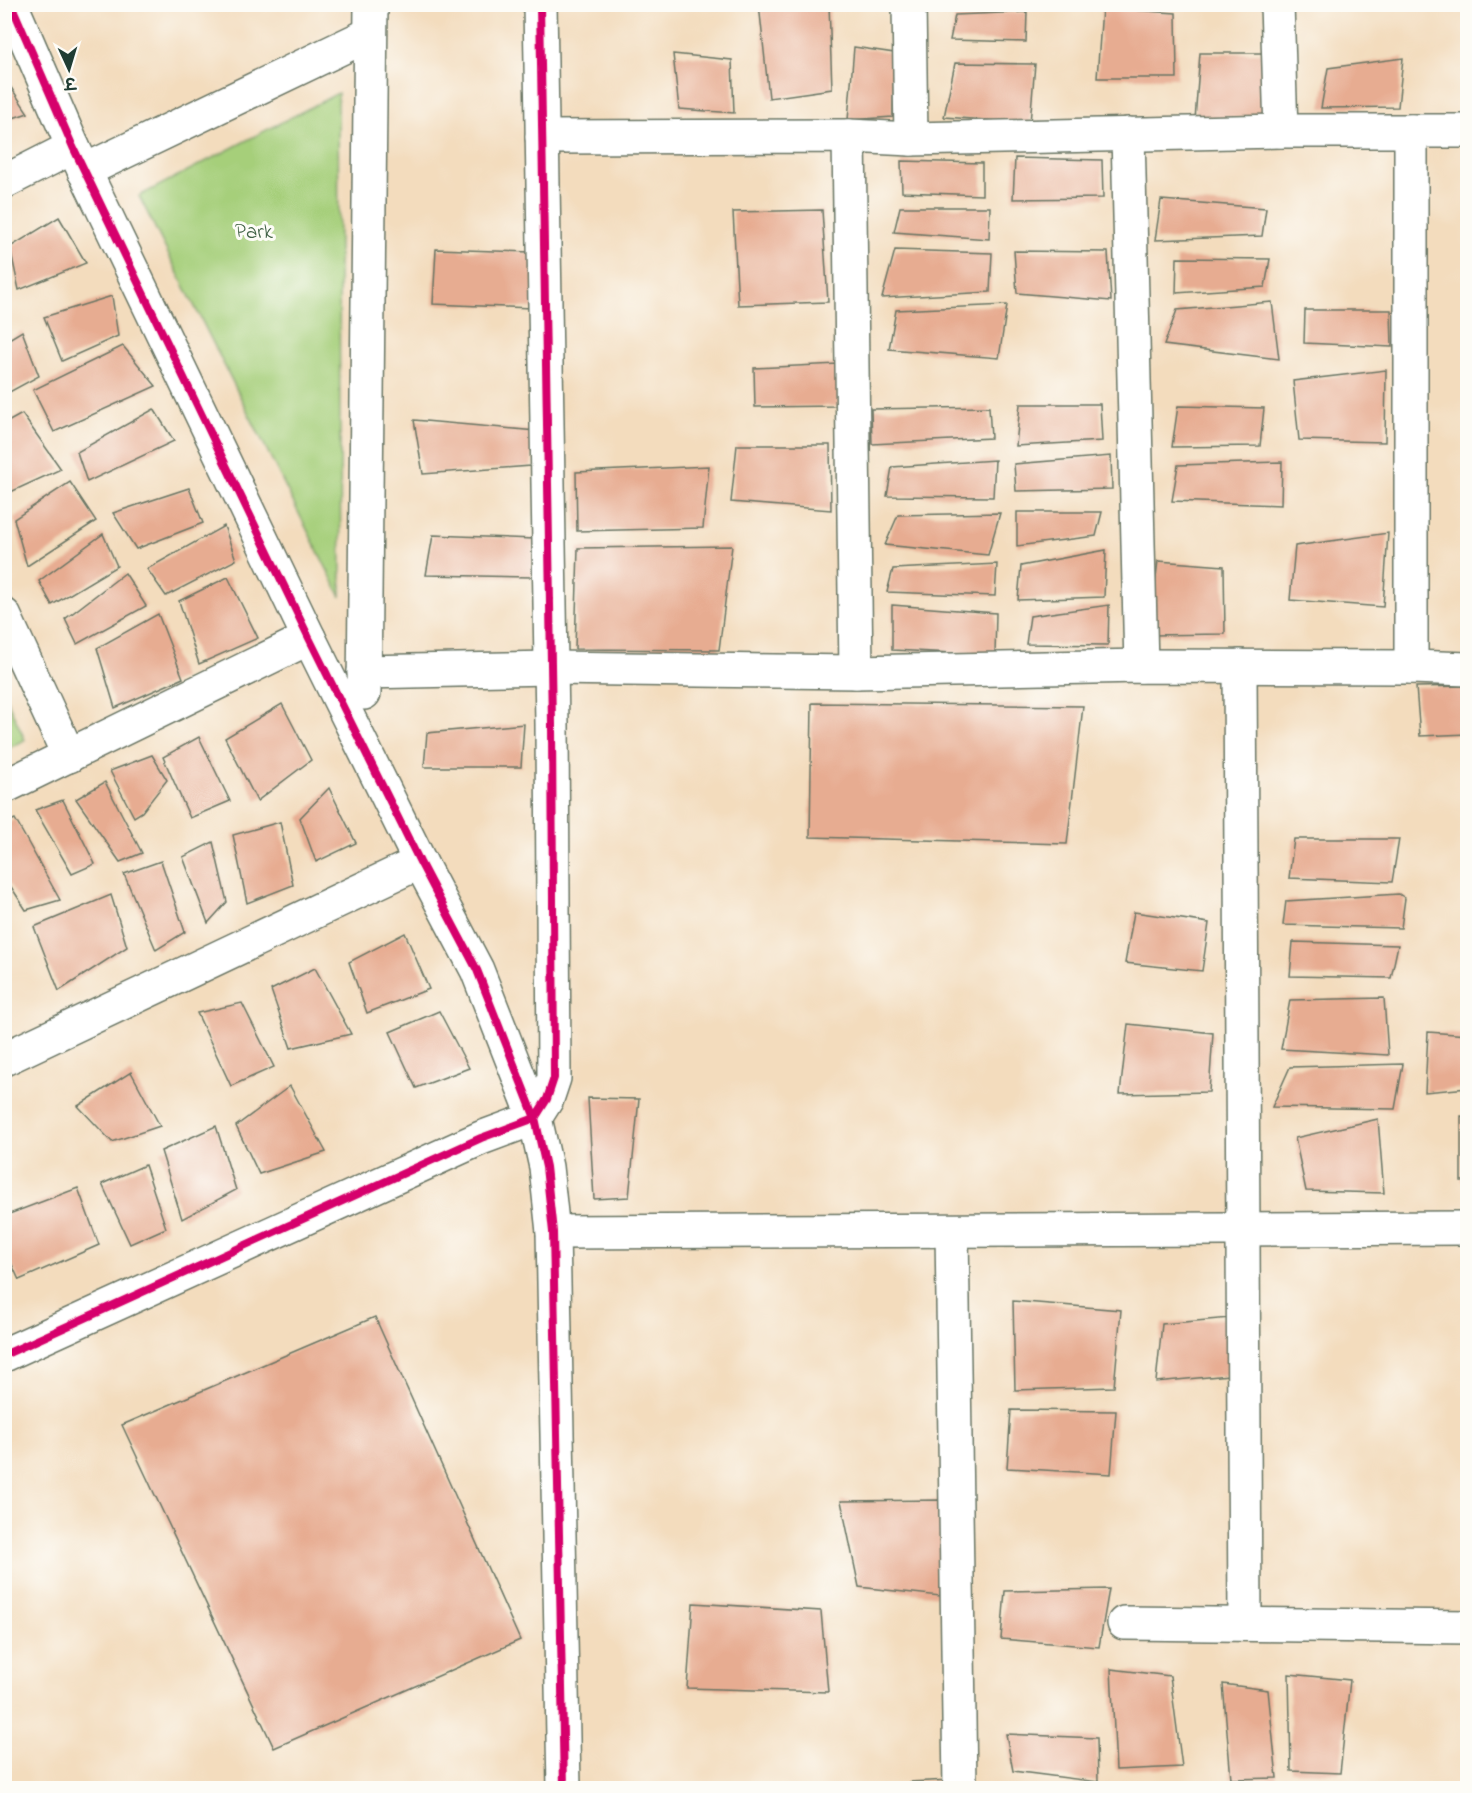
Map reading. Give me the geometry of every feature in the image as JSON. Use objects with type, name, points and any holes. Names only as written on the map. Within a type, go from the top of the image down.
[{"type":"street","points":[[11,4],[79,159],[309,638],[420,862],[477,970],[535,1118],[546,1167],[553,1232],[564,1788]]},
{"type":"street","points":[[4,1355],[481,1138],[535,1118],[548,1099],[554,1078],[551,668],[540,4]]},
{"type":"street","points":[[909,4],[911,139]]},
{"type":"street","points":[[1277,4],[1281,131]]},
{"type":"street","points":[[4,182],[79,159],[370,19],[364,749]]},
{"type":"street","points":[[542,137],[849,136],[911,139],[1281,131],[1467,131]]},
{"type":"street","points":[[1411,667],[1412,131]]},
{"type":"street","points":[[1128,134],[1141,666]]},
{"type":"street","points":[[849,136],[856,672]]},
{"type":"street","points":[[4,615],[69,756]]},
{"type":"street","points":[[4,787],[309,638]]},
{"type":"street","points":[[364,672],[551,668],[856,672],[1141,666],[1467,669]]},
{"type":"street","points":[[1240,666],[1245,1624]]},
{"type":"street","points":[[4,1059],[420,862]]},
{"type":"street","points":[[553,1232],[1467,1228]]},
{"type":"street","points":[[952,1231],[960,1788]]},
{"type":"street","points":[[1124,1623],[1467,1627]]},
{"type":"green space","name":"Park","points":[[338,93],[341,597],[139,196]]},
{"type":"green space","points":[[5,696],[25,740],[4,750]]},
{"type":"building","points":[[759,4],[829,4],[832,89],[769,98]]},
{"type":"building","points":[[1102,8],[1176,13],[1177,78],[1097,78]]},
{"type":"building","points":[[1027,12],[1026,42],[950,40],[955,15]]},
{"type":"building","points":[[854,47],[894,53],[893,117],[848,120]]},
{"type":"building","points":[[1200,53],[1262,53],[1265,117],[1195,120]]},
{"type":"building","points":[[673,54],[732,60],[734,113],[679,109]]},
{"type":"building","points":[[1403,58],[1398,107],[1321,108],[1328,68]]},
{"type":"building","points":[[955,63],[1035,64],[1030,123],[944,117]]},
{"type":"building","points":[[4,77],[28,113],[4,121]]},
{"type":"building","points":[[1015,158],[1102,160],[1103,198],[1013,199]]},
{"type":"building","points":[[901,161],[982,163],[982,195],[902,192]]},
{"type":"building","points":[[1161,200],[1266,208],[1262,236],[1155,240]]},
{"type":"building","points":[[900,207],[990,207],[989,239],[894,232]]},
{"type":"building","points":[[822,210],[828,302],[738,305],[733,212]]},
{"type":"building","points":[[59,217],[86,263],[19,290],[10,247]]},
{"type":"building","points":[[436,249],[559,253],[557,309],[433,304]]},
{"type":"building","points":[[895,250],[992,253],[990,292],[882,298]]},
{"type":"building","points":[[1014,251],[1108,252],[1111,301],[1017,293]]},
{"type":"building","points":[[1177,258],[1270,259],[1265,287],[1176,293]]},
{"type":"building","points":[[112,296],[118,336],[62,361],[44,317]]},
{"type":"building","points":[[1272,302],[1279,359],[1164,345],[1177,310]]},
{"type":"building","points":[[1007,305],[999,358],[889,349],[896,310]]},
{"type":"building","points":[[1305,310],[1391,310],[1392,347],[1304,343]]},
{"type":"building","points":[[22,331],[39,376],[4,395],[4,342]]},
{"type":"building","points":[[123,346],[156,386],[54,432],[33,390]]},
{"type":"building","points":[[838,364],[838,406],[755,407],[754,368]]},
{"type":"building","points":[[1386,370],[1385,442],[1299,440],[1293,381]]},
{"type":"building","points":[[1020,404],[1100,404],[1102,441],[1016,446]]},
{"type":"building","points":[[1178,406],[1264,408],[1260,446],[1172,447]]},
{"type":"building","points":[[989,407],[991,438],[872,444],[871,409]]},
{"type":"building","points":[[154,409],[174,441],[87,482],[77,452]]},
{"type":"building","points":[[22,414],[61,469],[4,495],[4,424]]},
{"type":"building","points":[[414,420],[536,431],[531,466],[423,474]]},
{"type":"building","points":[[737,445],[830,445],[831,510],[731,502]]},
{"type":"building","points":[[1111,456],[1112,489],[1016,491],[1014,464]]},
{"type":"building","points":[[995,460],[993,497],[887,496],[892,467]]},
{"type":"building","points":[[1282,462],[1281,505],[1172,501],[1178,465]]},
{"type":"building","points":[[709,466],[703,528],[577,531],[576,472]]},
{"type":"building","points":[[70,482],[96,521],[27,566],[14,519]]},
{"type":"building","points":[[189,488],[203,523],[136,549],[113,513]]},
{"type":"building","points":[[1017,512],[1102,512],[1096,536],[1017,546]]},
{"type":"building","points":[[1000,513],[988,555],[885,545],[898,515]]},
{"type":"building","points":[[224,526],[236,560],[166,596],[147,569]]},
{"type":"building","points":[[1388,533],[1383,607],[1290,600],[1295,546]]},
{"type":"building","points":[[103,534],[117,566],[52,605],[39,581]]},
{"type":"building","points":[[433,535],[535,539],[533,577],[426,575]]},
{"type":"building","points":[[732,546],[719,650],[575,649],[578,548]]},
{"type":"building","points":[[1106,550],[1104,597],[1018,600],[1021,566]]},
{"type":"building","points":[[1158,561],[1224,566],[1225,634],[1149,635]]},
{"type":"building","points":[[997,564],[995,596],[887,592],[893,569]]},
{"type":"building","points":[[125,573],[146,606],[77,644],[65,619]]},
{"type":"building","points":[[228,577],[258,638],[199,664],[179,601]]},
{"type":"building","points":[[892,605],[996,613],[995,655],[892,650]]},
{"type":"building","points":[[1109,605],[1108,645],[1026,644],[1030,616]]},
{"type":"building","points":[[158,614],[183,678],[115,708],[97,648]]},
{"type":"building","points":[[1468,686],[1468,734],[1420,736],[1416,687]]},
{"type":"building","points":[[812,703],[1083,706],[1067,844],[810,837]]},
{"type":"building","points":[[282,704],[311,760],[257,801],[225,738]]},
{"type":"building","points":[[524,724],[521,767],[424,767],[427,733]]},
{"type":"building","points":[[199,737],[230,801],[190,818],[163,757]]},
{"type":"building","points":[[152,755],[167,780],[142,812],[134,817],[110,771]]},
{"type":"building","points":[[105,782],[142,853],[120,862],[76,799]]},
{"type":"building","points":[[329,788],[356,843],[316,862],[300,818]]},
{"type":"building","points":[[63,800],[95,864],[72,874],[35,810]]},
{"type":"building","points":[[15,819],[60,900],[26,910],[4,876],[4,824]]},
{"type":"building","points":[[280,822],[293,885],[247,903],[233,835]]},
{"type":"building","points":[[1294,839],[1399,839],[1392,882],[1289,878]]},
{"type":"building","points":[[213,842],[227,902],[208,923],[183,857]]},
{"type":"building","points":[[161,861],[185,932],[156,950],[124,874]]},
{"type":"building","points":[[1399,894],[1405,898],[1401,928],[1283,925],[1286,901]]},
{"type":"building","points":[[111,895],[127,947],[59,991],[34,927]]},
{"type":"building","points":[[1134,912],[1209,923],[1202,971],[1125,963]]},
{"type":"building","points":[[405,933],[429,989],[367,1013],[349,962]]},
{"type":"building","points":[[1293,942],[1398,945],[1391,978],[1290,976]]},
{"type":"building","points":[[315,968],[351,1034],[291,1048],[271,990]]},
{"type":"building","points":[[1384,998],[1388,1055],[1281,1049],[1290,1000]]},
{"type":"building","points":[[242,1003],[274,1067],[231,1086],[197,1013]]},
{"type":"building","points":[[439,1011],[469,1068],[416,1088],[390,1032]]},
{"type":"building","points":[[1128,1024],[1213,1033],[1209,1092],[1120,1094]]},
{"type":"building","points":[[1428,1032],[1468,1035],[1468,1088],[1425,1092]]},
{"type":"building","points":[[1403,1064],[1395,1109],[1272,1107],[1290,1067]]},
{"type":"building","points":[[131,1072],[160,1126],[112,1142],[78,1106]]},
{"type":"building","points":[[290,1086],[326,1152],[259,1174],[236,1126]]},
{"type":"building","points":[[588,1098],[639,1099],[629,1197],[594,1199]]},
{"type":"building","points":[[1461,1116],[1468,1117],[1468,1181],[1461,1181]]},
{"type":"building","points":[[1378,1119],[1384,1193],[1306,1191],[1295,1138]]},
{"type":"building","points":[[216,1126],[236,1190],[182,1219],[161,1151]]},
{"type":"building","points":[[145,1165],[166,1228],[130,1244],[102,1184]]},
{"type":"building","points":[[78,1188],[99,1245],[19,1280],[4,1247],[4,1216]]},
{"type":"building","points":[[1013,1301],[1121,1310],[1114,1387],[1015,1390]]},
{"type":"building","points":[[375,1317],[520,1640],[274,1748],[122,1425]]},
{"type":"building","points":[[1230,1318],[1229,1375],[1156,1382],[1162,1324]]},
{"type":"building","points":[[1011,1410],[1116,1411],[1111,1474],[1007,1468]]},
{"type":"building","points":[[943,1500],[940,1596],[859,1587],[841,1501]]},
{"type":"building","points":[[1109,1589],[1099,1647],[1001,1639],[1005,1591]]},
{"type":"building","points":[[693,1603],[821,1611],[828,1692],[687,1688]]},
{"type":"building","points":[[1111,1669],[1170,1676],[1182,1767],[1116,1770]]},
{"type":"building","points":[[1289,1674],[1350,1680],[1340,1773],[1291,1771]]},
{"type":"building","points":[[1223,1684],[1268,1690],[1277,1778],[1231,1779]]},
{"type":"building","points":[[1006,1734],[1097,1738],[1098,1782],[1013,1771]]},
{"type":"building","points":[[950,1780],[950,1788],[910,1788],[909,1782]]},
{"type":"cycle path","points":[[11,4],[73,147],[309,638],[420,862],[477,970],[535,1118],[546,1167],[553,1232],[564,1788]]},
{"type":"cycle path","points":[[4,1355],[481,1138],[535,1118],[547,1099],[554,1078],[552,724],[540,4]]}]
